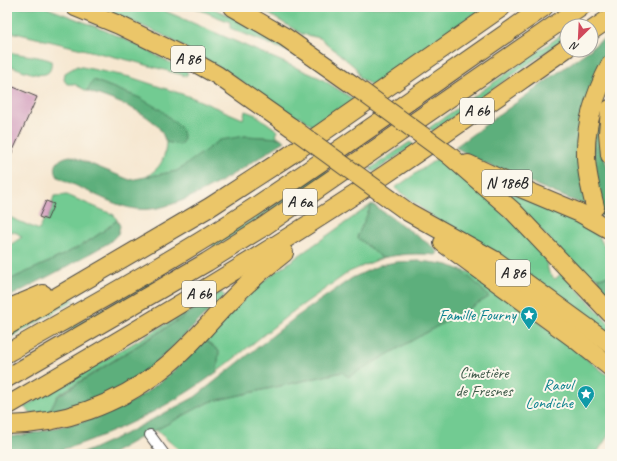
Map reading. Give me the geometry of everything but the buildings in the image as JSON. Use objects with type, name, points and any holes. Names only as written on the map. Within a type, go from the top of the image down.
[{"type":"highway","name":"A 86","points":[[75,7],[119,25],[184,56],[217,75],[408,212],[496,261],[610,344]]},
{"type":"highway","name":"A 86","points":[[233,7],[280,34],[449,155],[516,215],[610,313]]},
{"type":"highway","points":[[7,326],[210,207],[290,155],[502,7]]},
{"type":"highway","name":"A 6a","points":[[7,354],[194,245],[252,208],[365,132],[544,7]]},
{"type":"highway","name":"A 6a","points":[[7,378],[207,262],[263,227],[581,7]]},
{"type":"highway","points":[[599,26],[610,18]]},
{"type":"highway","name":"A 6b","points":[[7,406],[203,292],[386,174],[559,54]]},
{"type":"highway","points":[[595,207],[588,179],[586,154],[588,130],[593,105],[610,65]]},
{"type":"highway","points":[[610,109],[608,133],[610,154]]},
{"type":"highway","name":"N 186B","points":[[449,155],[511,184],[580,213],[610,230]]},
{"type":"highway","points":[[7,425],[34,424],[59,420],[96,408],[130,392],[147,381],[176,357],[242,288],[266,266],[386,174]]},
{"type":"highway","points":[[408,212],[425,230],[551,321],[610,367]]},
{"type":"highway","points":[[7,309],[30,300],[135,251]]},
{"type":"street","points":[[150,435],[164,454]]},
{"type":"green space","points":[[7,7],[45,7],[97,27],[135,44],[188,72],[186,76],[132,61],[7,31]]},
{"type":"green space","points":[[98,7],[156,7],[320,78],[355,100],[315,128],[299,116],[296,119],[224,70],[161,34]]},
{"type":"green space","points":[[193,7],[210,7],[243,22],[294,54],[230,28],[230,22]]},
{"type":"green space","points":[[257,7],[485,7],[374,87],[360,78],[356,68],[320,38],[302,34]]},
{"type":"green space","points":[[609,35],[610,53],[604,61],[586,204],[579,203],[481,162],[455,147],[578,58],[599,58],[599,42]]},
{"type":"green space","points":[[559,37],[559,43],[433,131],[429,128]]},
{"type":"green space","points":[[7,52],[51,61],[51,69],[47,73],[35,74],[7,65]]},
{"type":"green space","points":[[77,66],[130,77],[191,97],[243,119],[245,111],[256,115],[278,131],[276,135],[280,138],[245,136],[187,164],[177,171],[146,177],[159,166],[165,154],[166,142],[180,145],[140,98],[93,80],[87,91],[74,84],[67,84],[64,80],[65,73]]},
{"type":"green space","points":[[93,80],[140,98],[161,110],[181,128],[184,139],[180,145],[166,142],[162,132],[155,124],[138,111],[87,91]]},
{"type":"green space","points":[[594,123],[604,124],[605,159],[610,177],[610,221],[600,215],[594,191]]},
{"type":"green space","points":[[245,136],[280,138],[285,141],[213,186],[172,204],[153,209],[136,209],[116,204],[58,177],[55,169],[60,160],[71,156],[130,180],[177,171],[220,140]]},
{"type":"green space","points":[[410,142],[414,145],[374,172],[370,169]]},
{"type":"green space","points":[[438,158],[497,206],[544,253],[549,273],[555,279],[562,273],[610,324],[610,336],[441,223],[395,188]]},
{"type":"green space","points":[[325,170],[329,173],[214,248],[212,244],[264,212]]},
{"type":"green space","points":[[511,193],[566,213],[595,231],[610,255],[610,277],[598,278],[580,271],[510,198]]},
{"type":"green space","points":[[67,195],[114,215],[117,220],[105,230],[79,247],[7,281],[7,247],[22,237],[17,233],[7,232],[7,216],[39,230],[44,219],[47,220],[54,204],[52,203],[54,196]]},
{"type":"green space","points":[[372,204],[357,237],[382,258],[349,272],[291,313],[217,372],[219,351],[205,340],[254,289],[274,273]]},
{"type":"green space","points":[[372,204],[433,247],[438,253],[436,255],[409,254],[382,258],[357,237]]},
{"type":"green space","points":[[117,220],[120,226],[118,234],[110,242],[7,298],[7,281],[79,247],[105,230]]},
{"type":"green space","points":[[420,261],[445,264],[458,269],[471,278],[489,297],[348,377],[342,372],[209,402],[111,454],[78,454],[125,434],[195,397],[296,317],[352,278],[380,265],[396,262]]},
{"type":"green space","name":"Cimetière de Fresnes","points":[[458,269],[472,273],[525,311],[610,377],[610,433],[596,454],[419,454],[416,449],[409,454],[184,454],[156,430],[209,402],[343,372],[348,376],[489,297],[476,283]]},
{"type":"green space","points":[[609,276],[610,301],[602,293],[598,278]]},
{"type":"green space","points":[[153,279],[152,284],[76,328],[63,332]]},
{"type":"green space","points":[[221,292],[225,296],[210,310],[199,307],[58,395],[48,413],[30,413],[24,407]]},
{"type":"green space","points":[[70,298],[75,300],[7,340],[7,335]]},
{"type":"green space","points":[[199,307],[210,310],[176,344],[140,375],[97,399],[48,413],[58,396]]},
{"type":"green space","points":[[205,340],[219,351],[217,372],[166,404],[113,431],[57,451],[38,454],[7,454],[7,437],[20,436],[84,421],[111,412],[138,398],[150,390],[184,361]]},
{"type":"place","name":"Famille Fourny","points":[[529,330]]},
{"type":"place","name":"Raoul Londiche","points":[[586,409]]}]
